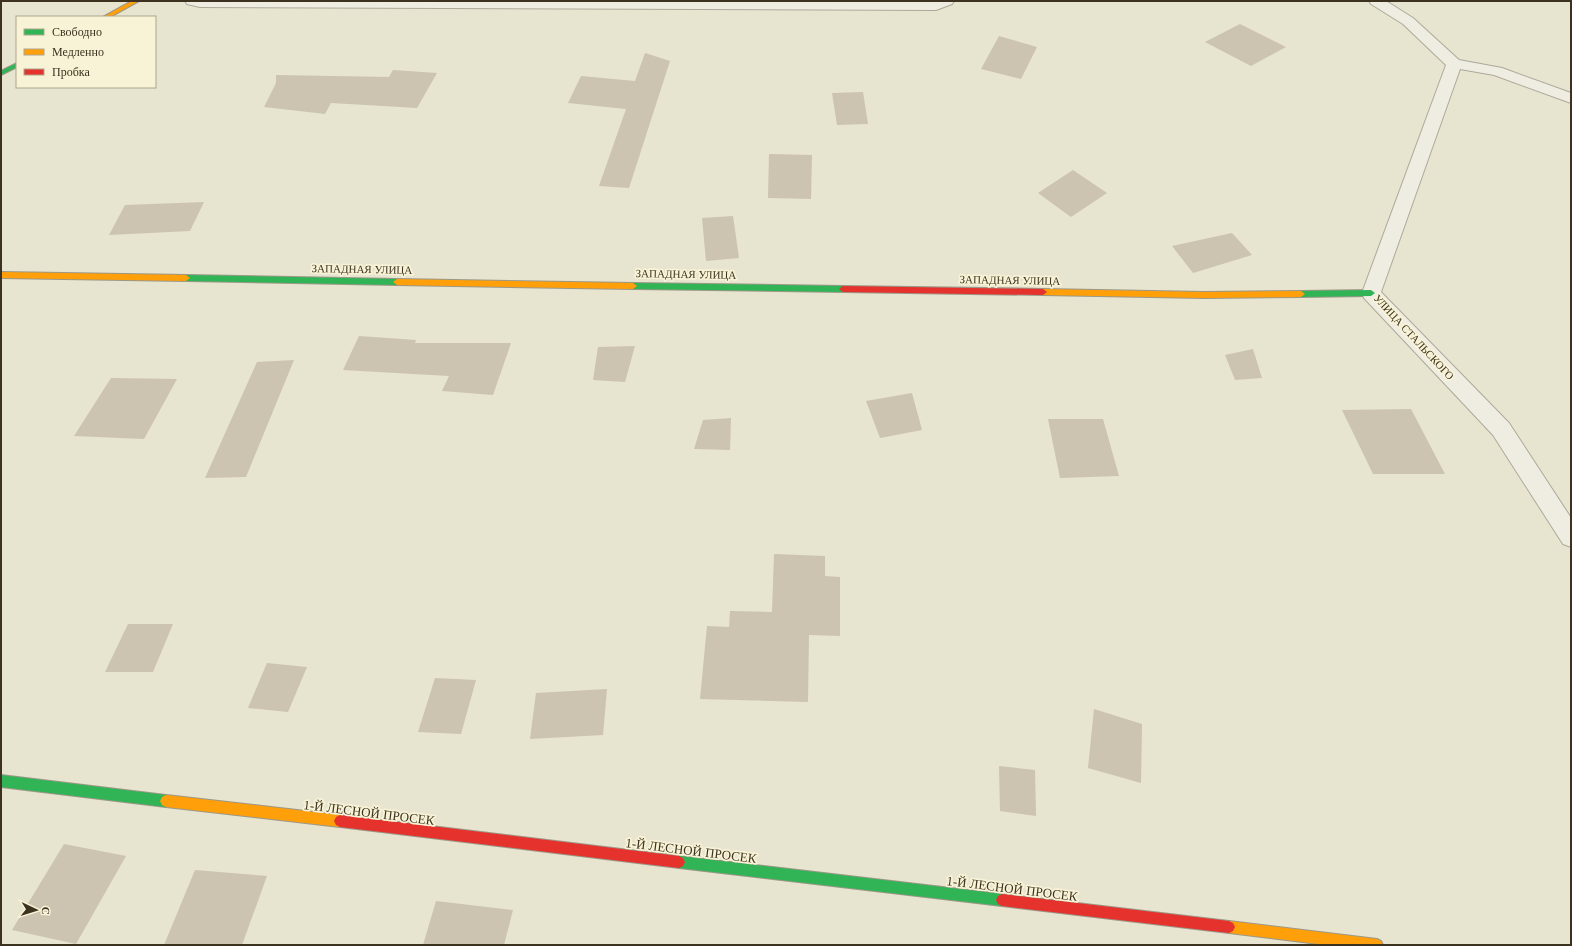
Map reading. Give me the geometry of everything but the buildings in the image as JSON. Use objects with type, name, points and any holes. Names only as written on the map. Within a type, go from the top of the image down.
[{"type":"street","points":[[108,16],[136,1]]},
{"type":"street","points":[[192,1],[208,3],[920,6],[936,6],[947,1]]},
{"type":"street","points":[[1376,1],[1408,21],[1454,64],[1497,71],[1571,98]]},
{"type":"street","name":"УЛИЦА СТАЛЬСКОГО","points":[[1454,64],[1371,293],[1501,429],[1571,537]]},
{"type":"street","points":[[1,73],[16,66]]},
{"type":"street","name":"ЗАПАДНАЯ УЛИЦА","points":[[1,275],[1180,294],[1371,293]]},
{"type":"street","name":"1-Й ЛЕСНОЙ ПРОСЕК","points":[[1,781],[1377,945]]},
{"type":"traffic: fast","points":[[1,73],[16,66]]},
{"type":"traffic: fast","points":[[186,278],[397,282]]},
{"type":"traffic: fast","points":[[633,286],[843,289]]},
{"type":"traffic: fast","points":[[1301,294],[1371,293]]},
{"type":"traffic: fast","points":[[1,781],[166,801]]},
{"type":"traffic: fast","points":[[679,862],[1002,900]]},
{"type":"traffic: slow","points":[[108,16],[136,1]]},
{"type":"traffic: slow","points":[[1,275],[186,278]]},
{"type":"traffic: slow","points":[[397,282],[633,286]]},
{"type":"traffic: slow","points":[[1043,292],[1204,295],[1301,294]]},
{"type":"traffic: slow","points":[[166,801],[340,821]]},
{"type":"traffic: slow","points":[[1229,927],[1377,945]]},
{"type":"traffic: jam","points":[[843,289],[1043,292]]},
{"type":"traffic: jam","points":[[340,821],[679,862]]},
{"type":"traffic: jam","points":[[1002,900],[1229,927]]}]
